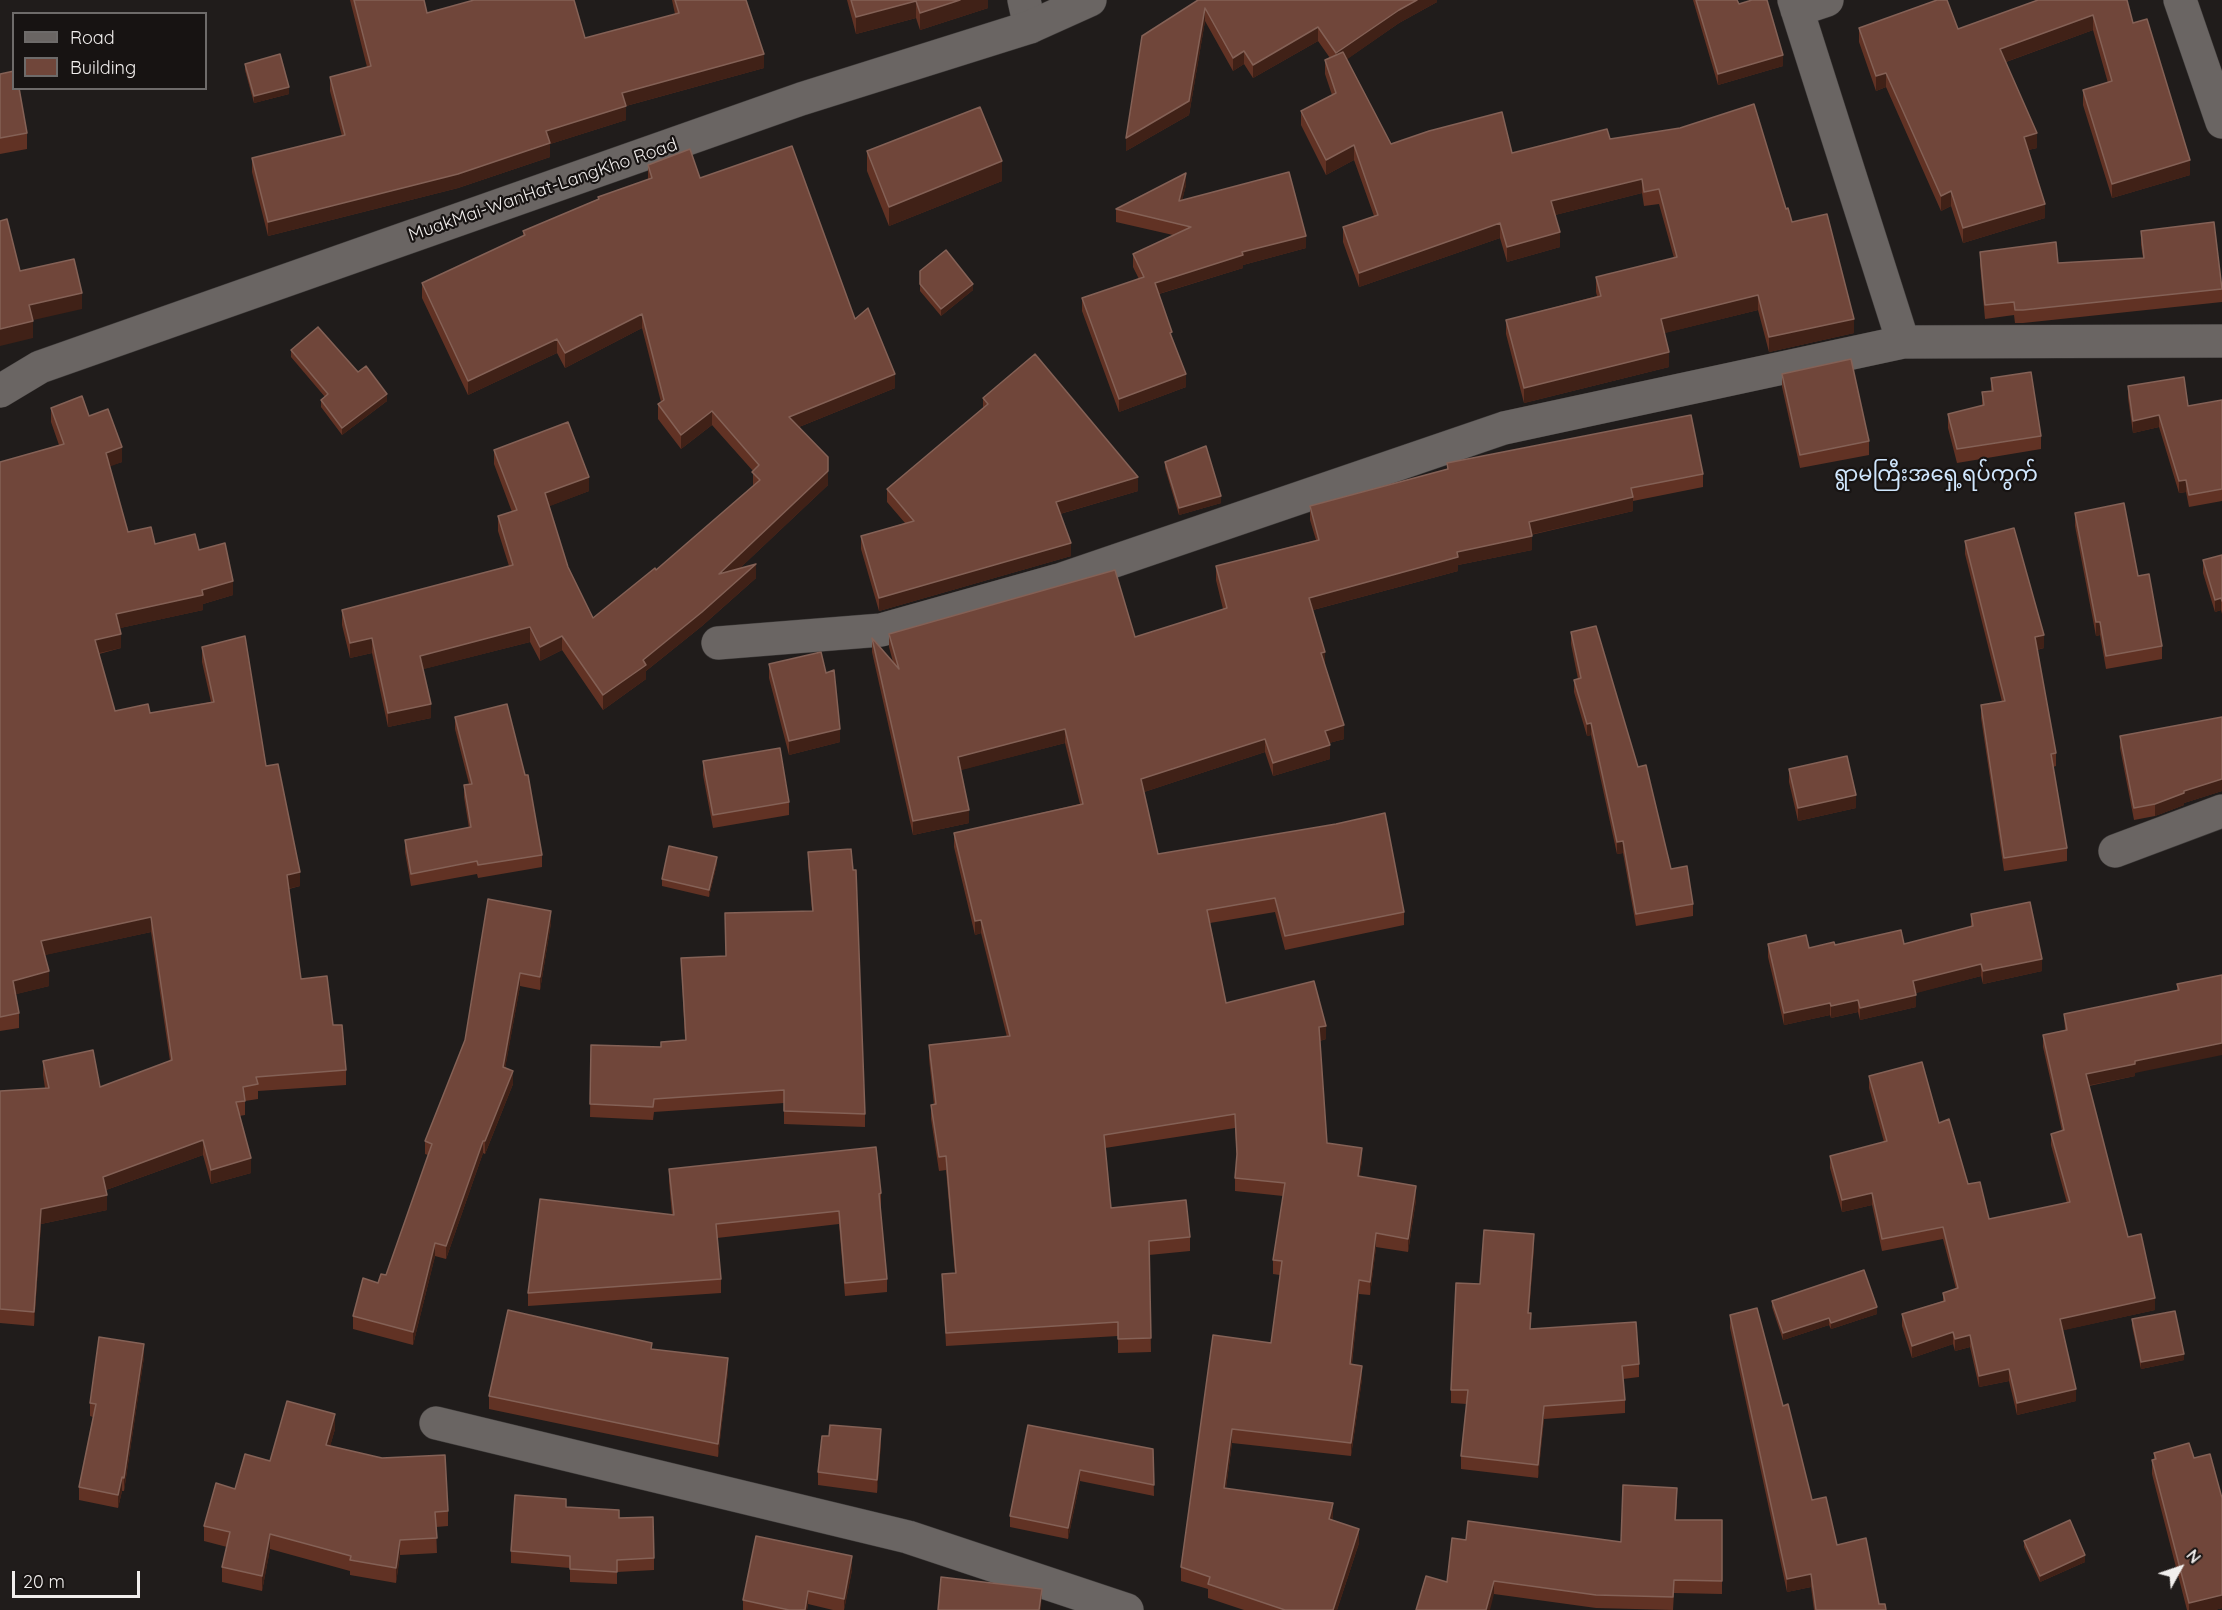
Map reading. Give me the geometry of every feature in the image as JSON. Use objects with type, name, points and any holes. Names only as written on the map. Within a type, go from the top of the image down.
[{"type":"street","name":"MuakMai-WanHat-LangKho Road","points":[[0,391],[40,367],[62,359],[801,99],[1027,14],[1090,0]]},
{"type":"street","points":[[2180,0],[2222,122]]},
{"type":"street","points":[[1806,3],[1903,342]]},
{"type":"street","points":[[718,643],[881,630],[1059,580],[1504,428],[1903,342],[2222,341]]},
{"type":"street","points":[[2115,850],[2222,811]]},
{"type":"street","points":[[436,1423],[908,1537],[1127,1610]]},
{"type":"building","points":[[354,0],[424,0],[427,13],[474,0],[574,0],[585,38],[679,13],[675,0],[746,0],[764,54],[622,93],[626,106],[546,131],[550,143],[458,174],[268,222],[252,158],[345,135],[330,77],[371,66]]},
{"type":"building","points":[[851,0],[960,0],[920,13],[916,1],[856,17]]},
{"type":"building","points":[[1198,0],[1417,0],[1336,53],[1318,27],[1253,65],[1244,51],[1233,58],[1205,8],[1189,101],[1126,138],[1142,36]]},
{"type":"building","points":[[1696,0],[1737,0],[1739,4],[1752,0],[1767,0],[1783,55],[1718,74]]},
{"type":"building","points":[[1937,0],[1947,0],[1958,29],[2038,0],[2127,0],[2133,23],[2147,19],[2190,160],[2112,184],[2083,90],[2112,81],[2093,15],[2000,49],[2037,133],[2024,137],[2045,204],[1963,228],[1951,191],[1941,196],[1886,73],[1876,76],[1859,28]]},
{"type":"building","points":[[1343,52],[1391,144],[1429,131],[1502,112],[1512,153],[1607,129],[1610,139],[1680,128],[1754,104],[1792,222],[1827,214],[1854,319],[1769,337],[1758,295],[1661,319],[1669,352],[1524,388],[1506,320],[1601,296],[1596,277],[1677,257],[1659,189],[1644,192],[1642,179],[1551,201],[1560,232],[1507,247],[1500,223],[1359,273],[1343,227],[1378,215],[1354,145],[1326,160],[1301,111],[1336,93],[1325,60]]},
{"type":"building","points":[[280,54],[289,87],[254,96],[245,64]]},
{"type":"building","points":[[12,71],[12,90],[19,90],[27,133],[0,138],[0,74]]},
{"type":"building","points":[[980,107],[1002,161],[889,207],[867,151]]},
{"type":"building","points":[[792,146],[855,319],[868,308],[895,374],[789,417],[828,457],[828,471],[719,574],[756,564],[643,660],[646,665],[603,695],[562,636],[540,647],[530,627],[420,656],[431,704],[388,713],[372,638],[350,643],[342,610],[513,565],[498,516],[517,510],[494,450],[568,422],[589,477],[545,493],[568,567],[593,618],[655,568],[656,570],[760,480],[752,472],[759,465],[712,411],[681,435],[658,404],[664,400],[642,314],[565,353],[557,339],[468,381],[422,283],[525,235],[523,231],[599,199],[598,197],[652,178],[648,165],[690,149],[700,178]]},
{"type":"building","points":[[1289,172],[1306,236],[1242,252],[1243,255],[1155,283],[1172,332],[1170,333],[1186,374],[1119,399],[1082,298],[1144,277],[1133,254],[1191,227],[1116,209],[1186,173],[1179,201]]},
{"type":"building","points":[[7,219],[20,271],[74,259],[82,293],[29,305],[33,321],[0,329],[0,221]]},
{"type":"building","points":[[2214,222],[2222,289],[2023,310],[2015,310],[2014,302],[1985,305],[1980,252],[2056,242],[2058,263],[2144,258],[2141,231]]},
{"type":"building","points":[[946,250],[973,284],[941,309],[920,284],[920,271]]},
{"type":"building","points":[[318,327],[358,372],[366,366],[387,394],[342,428],[321,400],[328,394],[291,350]]},
{"type":"building","points":[[1035,354],[1138,477],[1056,502],[1071,543],[879,598],[861,536],[914,521],[887,489],[988,404],[983,398]]},
{"type":"building","points":[[1851,359],[1869,441],[1800,455],[1782,374]]},
{"type":"building","points":[[2031,372],[2041,436],[1957,449],[1948,414],[1984,405],[1982,392],[1993,391],[1991,378]]},
{"type":"building","points":[[2184,377],[2188,406],[2222,400],[2222,489],[2189,495],[2186,480],[2179,481],[2159,415],[2133,421],[2128,386]]},
{"type":"building","points":[[82,396],[89,416],[108,409],[122,447],[106,453],[128,532],[151,527],[155,544],[195,534],[199,550],[225,543],[233,581],[202,590],[203,595],[116,614],[121,634],[95,640],[115,711],[148,704],[150,713],[214,702],[202,647],[245,636],[266,766],[278,764],[300,872],[287,875],[301,979],[327,976],[333,1025],[342,1025],[346,1070],[256,1077],[258,1084],[243,1087],[245,1101],[236,1102],[251,1158],[211,1170],[203,1140],[103,1177],[107,1195],[41,1209],[34,1312],[0,1309],[0,1091],[49,1088],[43,1061],[93,1050],[100,1087],[172,1060],[151,917],[41,941],[49,971],[13,981],[19,1013],[0,1017],[0,462],[64,444],[51,408]]},
{"type":"building","points":[[1691,415],[1703,474],[1631,488],[1633,497],[1529,522],[1532,536],[1457,552],[1458,557],[1309,598],[1325,652],[1321,653],[1344,725],[1325,731],[1330,745],[1273,763],[1265,739],[1141,779],[1158,854],[1336,824],[1385,813],[1404,912],[1285,936],[1275,898],[1207,910],[1226,1003],[1314,981],[1326,1026],[1319,1027],[1327,1143],[1362,1148],[1358,1176],[1416,1186],[1408,1239],[1376,1233],[1370,1282],[1359,1280],[1350,1364],[1362,1366],[1351,1443],[1232,1429],[1224,1488],[1333,1503],[1329,1519],[1359,1529],[1333,1610],[1285,1610],[1208,1584],[1210,1577],[1181,1567],[1213,1335],[1271,1343],[1282,1261],[1273,1260],[1285,1183],[1235,1178],[1237,1154],[1235,1114],[1104,1135],[1111,1208],[1186,1200],[1190,1237],[1149,1241],[1151,1338],[1118,1339],[1118,1322],[946,1333],[942,1274],[956,1273],[946,1156],[939,1157],[931,1105],[936,1104],[929,1045],[1010,1036],[981,920],[975,921],[954,833],[1083,804],[1065,729],[958,757],[969,810],[913,821],[872,638],[899,669],[889,634],[1115,570],[1135,637],[1227,608],[1216,566],[1319,540],[1310,506],[1448,469],[1447,463]]},
{"type":"building","points":[[1206,446],[1221,496],[1179,508],[1165,462]]},
{"type":"building","points":[[2124,503],[2138,576],[2149,574],[2162,646],[2106,656],[2100,622],[2096,622],[2075,513]]},
{"type":"building","points":[[2014,528],[2044,635],[2035,637],[2056,753],[2051,754],[2067,848],[2004,858],[1981,705],[2005,701],[1965,541]]},
{"type":"building","points":[[2222,555],[2222,601],[2221,598],[2215,600],[2203,560]]},
{"type":"building","points":[[1596,626],[1638,767],[1646,765],[1671,869],[1687,866],[1693,904],[1636,914],[1623,841],[1617,842],[1591,723],[1587,724],[1574,680],[1581,678],[1571,632]]},
{"type":"building","points":[[821,652],[826,673],[834,670],[840,729],[789,741],[769,664]]},
{"type":"building","points":[[507,704],[525,775],[528,775],[542,855],[478,865],[477,861],[411,874],[405,840],[471,827],[464,785],[472,784],[455,717]]},
{"type":"building","points":[[2222,717],[2222,779],[2184,791],[2184,793],[2155,804],[2134,808],[2120,736]]},
{"type":"building","points":[[780,748],[789,802],[713,815],[703,761]]},
{"type":"building","points":[[1847,756],[1856,795],[1798,808],[1789,769]]},
{"type":"building","points":[[669,846],[717,857],[709,890],[662,879]]},
{"type":"building","points":[[851,849],[853,870],[856,870],[865,1114],[784,1111],[784,1090],[654,1099],[653,1107],[590,1104],[591,1045],[661,1047],[661,1042],[686,1040],[681,958],[726,956],[725,913],[813,911],[808,852]]},
{"type":"building","points":[[488,899],[551,911],[540,977],[520,973],[503,1067],[513,1071],[485,1141],[483,1141],[446,1246],[435,1243],[413,1332],[353,1316],[363,1278],[378,1283],[381,1274],[386,1275],[432,1144],[425,1141],[465,1040]]},
{"type":"building","points":[[2030,902],[2042,959],[1983,971],[1981,964],[1913,981],[1916,995],[1860,1008],[1858,1000],[1831,1006],[1830,1003],[1784,1013],[1768,944],[1806,935],[1809,948],[1834,942],[1835,945],[1901,930],[1904,944],[1973,926],[1971,914]]},
{"type":"building","points":[[2222,975],[2222,1043],[2086,1074],[2128,1237],[2141,1234],[2155,1298],[2060,1319],[2076,1389],[2017,1403],[2009,1369],[1979,1376],[1970,1335],[1955,1339],[1953,1332],[1912,1346],[1902,1314],[1945,1301],[1943,1293],[1958,1288],[1943,1227],[1882,1239],[1872,1193],[1842,1200],[1830,1156],[1887,1141],[1869,1076],[1922,1062],[1939,1123],[1949,1119],[1968,1184],[1980,1182],[1989,1219],[2070,1202],[2051,1134],[2064,1130],[2043,1035],[2067,1030],[2064,1014],[2179,990],[2177,984]]},
{"type":"building","points":[[876,1147],[887,1279],[845,1283],[839,1211],[716,1224],[721,1279],[528,1293],[540,1199],[674,1215],[669,1169]]},
{"type":"building","points":[[1484,1230],[1534,1234],[1528,1313],[1531,1313],[1530,1329],[1636,1322],[1639,1364],[1622,1366],[1625,1400],[1544,1406],[1538,1465],[1461,1456],[1468,1390],[1451,1390],[1456,1283],[1480,1284]]},
{"type":"building","points":[[1864,1270],[1877,1307],[1831,1323],[1829,1318],[1783,1333],[1772,1301]]},
{"type":"building","points":[[1757,1308],[1783,1406],[1788,1404],[1812,1500],[1826,1497],[1837,1545],[1866,1538],[1879,1604],[1885,1604],[1886,1610],[1816,1610],[1811,1574],[1787,1579],[1730,1315]]},
{"type":"building","points":[[508,1310],[652,1343],[651,1349],[728,1358],[718,1444],[489,1396]]},
{"type":"building","points":[[2175,1311],[2184,1354],[2141,1362],[2132,1319]]},
{"type":"building","points":[[99,1337],[144,1344],[124,1478],[122,1477],[118,1495],[79,1487],[96,1404],[90,1403]]},
{"type":"building","points":[[287,1401],[335,1414],[326,1445],[382,1458],[445,1455],[448,1511],[435,1512],[437,1538],[400,1540],[396,1568],[350,1560],[351,1556],[270,1534],[262,1576],[222,1567],[230,1532],[204,1526],[216,1483],[235,1489],[245,1454],[270,1461]]},
{"type":"building","points":[[830,1425],[881,1429],[877,1480],[818,1472],[822,1436],[829,1436]]},
{"type":"building","points":[[1028,1425],[1153,1449],[1154,1485],[1080,1470],[1068,1528],[1010,1516]]},
{"type":"building","points":[[2189,1443],[2194,1458],[2210,1454],[2222,1498],[2222,1595],[2189,1603],[2152,1460],[2156,1459],[2154,1453]]},
{"type":"building","points":[[1623,1485],[1677,1488],[1675,1520],[1722,1520],[1722,1581],[1674,1580],[1673,1597],[1596,1595],[1494,1581],[1486,1610],[1416,1610],[1426,1576],[1447,1582],[1452,1538],[1466,1540],[1468,1521],[1621,1542]]},
{"type":"building","points":[[515,1495],[566,1499],[566,1507],[619,1510],[619,1518],[653,1517],[654,1558],[617,1560],[617,1572],[570,1569],[570,1556],[511,1551]]},
{"type":"building","points":[[2070,1520],[2085,1555],[2040,1576],[2024,1541]]},
{"type":"building","points":[[756,1536],[852,1556],[844,1599],[808,1591],[805,1610],[789,1610],[743,1600]]},
{"type":"building","points":[[941,1577],[1042,1589],[1039,1610],[938,1610]]},
{"type":"district","name":"ရွာမကြီးအရှေ့ရပ်ကွက်","points":[[1936,475]]}]
